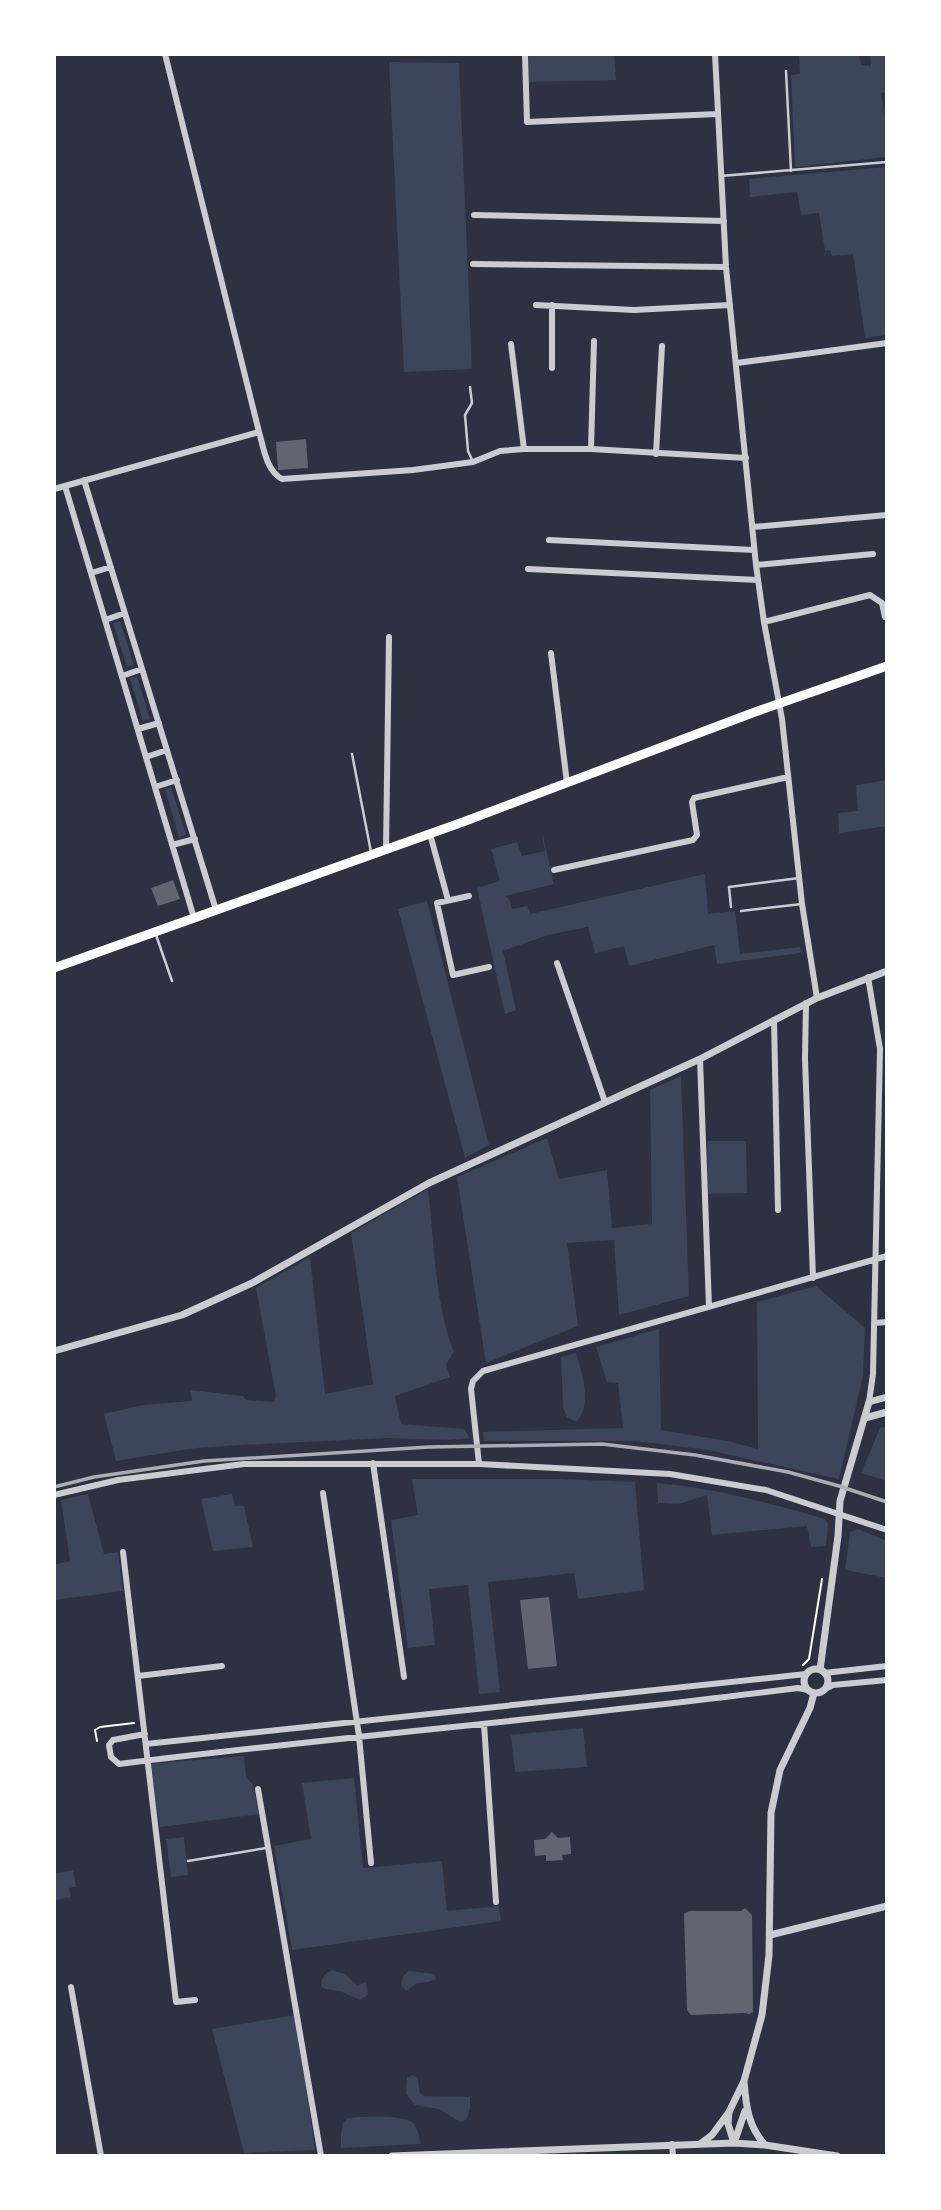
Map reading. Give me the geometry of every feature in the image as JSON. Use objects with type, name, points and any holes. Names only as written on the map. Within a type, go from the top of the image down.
[{"type":"main road","points":[[54,968],[386,850],[887,666]]},
{"type":"street","points":[[165,54],[259,432],[267,462],[274,475],[282,479],[413,470],[473,461],[500,451],[524,449],[591,449],[746,458]]},
{"type":"street","points":[[525,54],[527,122],[718,114]]},
{"type":"street","points":[[715,54],[726,267],[754,550],[786,742],[802,904],[817,998]]},
{"type":"street","points":[[474,215],[724,221]]},
{"type":"street","points":[[473,264],[726,267]]},
{"type":"street","points":[[536,305],[634,310],[730,304]]},
{"type":"street","points":[[552,305],[552,368]]},
{"type":"street","points":[[591,449],[594,341]]},
{"type":"street","points":[[737,363],[887,343]]},
{"type":"street","points":[[511,344],[524,449]]},
{"type":"street","points":[[656,454],[662,346]]},
{"type":"street","points":[[54,489],[259,432]]},
{"type":"street","points":[[85,480],[216,909]]},
{"type":"street","points":[[65,486],[194,918]]},
{"type":"street","points":[[753,527],[887,515]]},
{"type":"street","points":[[549,540],[754,550]]},
{"type":"street","points":[[756,565],[873,554]]},
{"type":"street","points":[[91,573],[111,567]]},
{"type":"street","points":[[528,569],[758,580]]},
{"type":"street","points":[[764,622],[870,595],[882,604],[885,617]]},
{"type":"street","points":[[105,620],[125,614]]},
{"type":"street","points":[[386,850],[389,637]]},
{"type":"street","points":[[551,653],[567,783]]},
{"type":"street","points":[[122,676],[142,669]]},
{"type":"street","points":[[138,729],[159,723]]},
{"type":"street","points":[[146,757],[167,750]]},
{"type":"street","points":[[554,870],[693,840],[697,835],[692,802],[694,797],[788,777]]},
{"type":"street","points":[[155,787],[177,780]]},
{"type":"street","points":[[430,834],[448,900]]},
{"type":"street","points":[[172,845],[195,839]]},
{"type":"street","points":[[469,896],[436,903],[453,975],[489,967]]},
{"type":"street","points":[[557,963],[605,1102]]},
{"type":"street","points":[[54,1350],[182,1315],[252,1283],[429,1182],[700,1059],[806,1003],[887,971]]},
{"type":"street","points":[[825,1689],[828,1682],[822,1671],[841,1498],[865,1418],[873,1374],[880,1049],[868,977]]},
{"type":"street","points":[[806,1003],[805,1059],[813,1278]]},
{"type":"street","points":[[774,1020],[778,1210]]},
{"type":"street","points":[[700,1059],[709,1307]]},
{"type":"street","points":[[479,1464],[471,1389],[472,1381],[483,1371],[887,1256]]},
{"type":"street","points":[[874,1323],[887,1322]]},
{"type":"street","points":[[869,1402],[887,1397]]},
{"type":"street","points":[[865,1418],[887,1412]]},
{"type":"street","points":[[373,1463],[404,1677]]},
{"type":"street","points":[[54,1495],[118,1480],[244,1464],[479,1464],[670,1474],[766,1490],[887,1530]]},
{"type":"street","points":[[323,1493],[359,1736],[371,1863]]},
{"type":"street","points":[[122,1552],[176,2002],[195,2000]]},
{"type":"street","points":[[138,1676],[222,1666]]},
{"type":"street","points":[[146,1744],[812,1670],[887,1666]]},
{"type":"street","points":[[700,2144],[715,2131],[729,2112],[744,2081],[766,1998],[770,1935],[771,1813],[783,1761],[810,1707],[811,1691],[804,1681],[803,1671]]},
{"type":"street","points":[[145,1734],[113,1740],[109,1745],[111,1757],[119,1764],[798,1688],[811,1691],[833,1685],[887,1680]]},
{"type":"street","points":[[484,1724],[496,1902]]},
{"type":"street","points":[[258,1789],[321,2156]]},
{"type":"street","points":[[770,1935],[887,1906]]},
{"type":"street","points":[[71,1987],[101,2156]]},
{"type":"street","points":[[744,2081],[746,2108],[752,2128],[765,2145]]},
{"type":"street","points":[[734,2143],[746,2108]]},
{"type":"street","points":[[729,2112],[728,2124],[734,2143]]},
{"type":"street","points":[[392,2156],[734,2143],[837,2156]]},
{"type":"street","points":[[672,2144],[673,2156]]},
{"type":"lane","points":[[786,71],[791,171]]},
{"type":"lane","points":[[721,176],[887,162]]},
{"type":"lane","points":[[470,387],[472,402],[465,415],[468,451],[473,461]]},
{"type":"lane","points":[[352,754],[372,855]]},
{"type":"lane","points":[[731,907],[729,887],[799,878]]},
{"type":"lane","points":[[741,911],[802,904]]},
{"type":"lane","points":[[155,932],[172,981]]},
{"type":"lane","points":[[188,1861],[269,1847]]},
{"type":"path","points":[[803,1671],[809,1659],[824,1571]]},
{"type":"path","points":[[97,1741],[95,1730],[100,1727],[143,1722]]},
{"type":"shaded area","points":[[529,54],[614,54],[616,80],[529,82]]},
{"type":"shaded area","points":[[799,54],[859,54],[861,65],[871,66],[870,54],[887,54],[887,92],[881,93],[887,128],[887,157],[795,167],[791,75],[800,74]]},
{"type":"shaded area","points":[[389,62],[459,63],[472,369],[404,372]]},
{"type":"shaded area","points":[[887,167],[887,335],[865,338],[853,254],[832,256],[830,250],[825,251],[819,213],[801,215],[797,192],[750,197],[749,179]]},
{"type":"shaded area","points":[[120,621],[134,665],[127,667],[113,623]]},
{"type":"shaded area","points":[[137,676],[150,719],[143,721],[130,678]]},
{"type":"shaded area","points":[[887,780],[887,826],[839,833],[838,813],[858,811],[856,785]]},
{"type":"shaded area","points":[[171,787],[186,835],[179,837],[165,789]]},
{"type":"shaded area","points":[[542,836],[554,884],[505,896],[512,909],[527,906],[530,914],[705,874],[708,914],[735,911],[740,954],[800,947],[801,953],[717,964],[714,945],[629,966],[624,946],[595,953],[588,927],[548,935],[503,951],[516,1010],[505,1014],[477,888],[500,881],[491,849],[517,842],[522,856],[545,851]]},
{"type":"shaded area","points":[[427,901],[489,1145],[465,1158],[398,909]]},
{"type":"shaded area","points":[[681,1076],[689,1296],[619,1315],[614,1240],[567,1243],[578,1326],[486,1363],[457,1177],[547,1138],[559,1179],[607,1170],[612,1228],[652,1224],[650,1090]]},
{"type":"shaded area","points":[[707,1141],[746,1141],[747,1193],[708,1194]]},
{"type":"shaded area","points":[[428,1189],[439,1293],[454,1352],[446,1364],[450,1377],[395,1396],[401,1424],[464,1429],[470,1438],[387,1438],[241,1445],[196,1448],[116,1461],[104,1414],[143,1405],[192,1401],[190,1390],[274,1402],[276,1396],[256,1288],[310,1257],[325,1394],[373,1384],[351,1233]]},
{"type":"shaded area","points":[[816,1286],[865,1328],[863,1376],[839,1479],[708,1450],[636,1441],[484,1441],[483,1432],[623,1428],[618,1383],[607,1382],[596,1347],[659,1329],[661,1430],[758,1449],[757,1302]]},
{"type":"shaded area","points":[[576,1353],[585,1398],[581,1415],[576,1422],[567,1417],[563,1407],[561,1357]]},
{"type":"shaded area","points":[[887,1426],[887,1481],[861,1473],[880,1428]]},
{"type":"shaded area","points":[[412,1479],[635,1482],[644,1590],[578,1599],[574,1573],[488,1582],[500,1692],[479,1694],[468,1585],[429,1589],[435,1645],[408,1648],[391,1520],[418,1515]]},
{"type":"shaded area","points":[[657,1483],[720,1492],[825,1519],[828,1524],[826,1546],[811,1547],[807,1526],[712,1535],[707,1495],[679,1504],[658,1503]]},
{"type":"shaded area","points":[[88,1494],[104,1554],[118,1552],[123,1591],[54,1600],[54,1565],[70,1561],[61,1500]]},
{"type":"shaded area","points":[[232,1494],[235,1506],[244,1506],[253,1547],[213,1551],[201,1499]]},
{"type":"shaded area","points":[[858,1529],[887,1541],[887,1578],[845,1570],[850,1532]]},
{"type":"shaded area","points":[[583,1728],[587,1767],[515,1772],[511,1735]]},
{"type":"shaded area","points":[[244,1756],[246,1777],[253,1785],[259,1814],[160,1827],[150,1764]]},
{"type":"shaded area","points":[[354,1778],[363,1868],[442,1861],[447,1911],[499,1906],[501,1921],[292,1950],[274,1846],[311,1839],[302,1783]]},
{"type":"shaded area","points":[[184,1837],[188,1875],[171,1877],[166,1839]]},
{"type":"shaded area","points":[[73,1870],[76,1887],[69,1888],[71,1897],[54,1900],[54,1874]]},
{"type":"shaded area","points":[[332,1970],[345,1974],[357,1985],[366,1982],[368,1995],[360,2000],[340,1991],[325,1989],[321,1986],[323,1978]]},
{"type":"shaded area","points":[[409,1971],[435,1974],[436,1979],[417,1983],[406,1991],[401,1985],[403,1976]]},
{"type":"shaded area","points":[[296,2015],[315,2150],[244,2153],[212,2029]]},
{"type":"shaded area","points":[[412,2075],[418,2078],[419,2091],[423,2096],[470,2097],[466,2120],[460,2122],[439,2109],[415,2105],[406,2094],[407,2078]]},
{"type":"shaded area","points":[[348,2118],[408,2120],[416,2127],[421,2144],[341,2148],[343,2123]]},
{"type":"building","points":[[306,439],[308,468],[278,470],[276,442]]},
{"type":"building","points":[[173,880],[180,899],[158,906],[151,888]]},
{"type":"building","points":[[549,1597],[557,1666],[528,1669],[520,1600]]},
{"type":"building","points":[[552,1832],[558,1838],[570,1837],[571,1854],[562,1855],[563,1860],[546,1861],[546,1855],[535,1856],[534,1840],[545,1839]]},
{"type":"building","points":[[745,1908],[752,1915],[753,2012],[691,2015],[687,2010],[684,1914],[689,1911],[741,1911]]},
{"type":"railway","points":[[54,1487],[94,1477],[204,1461],[429,1447],[602,1444],[695,1455],[788,1472],[887,1502]]}]
